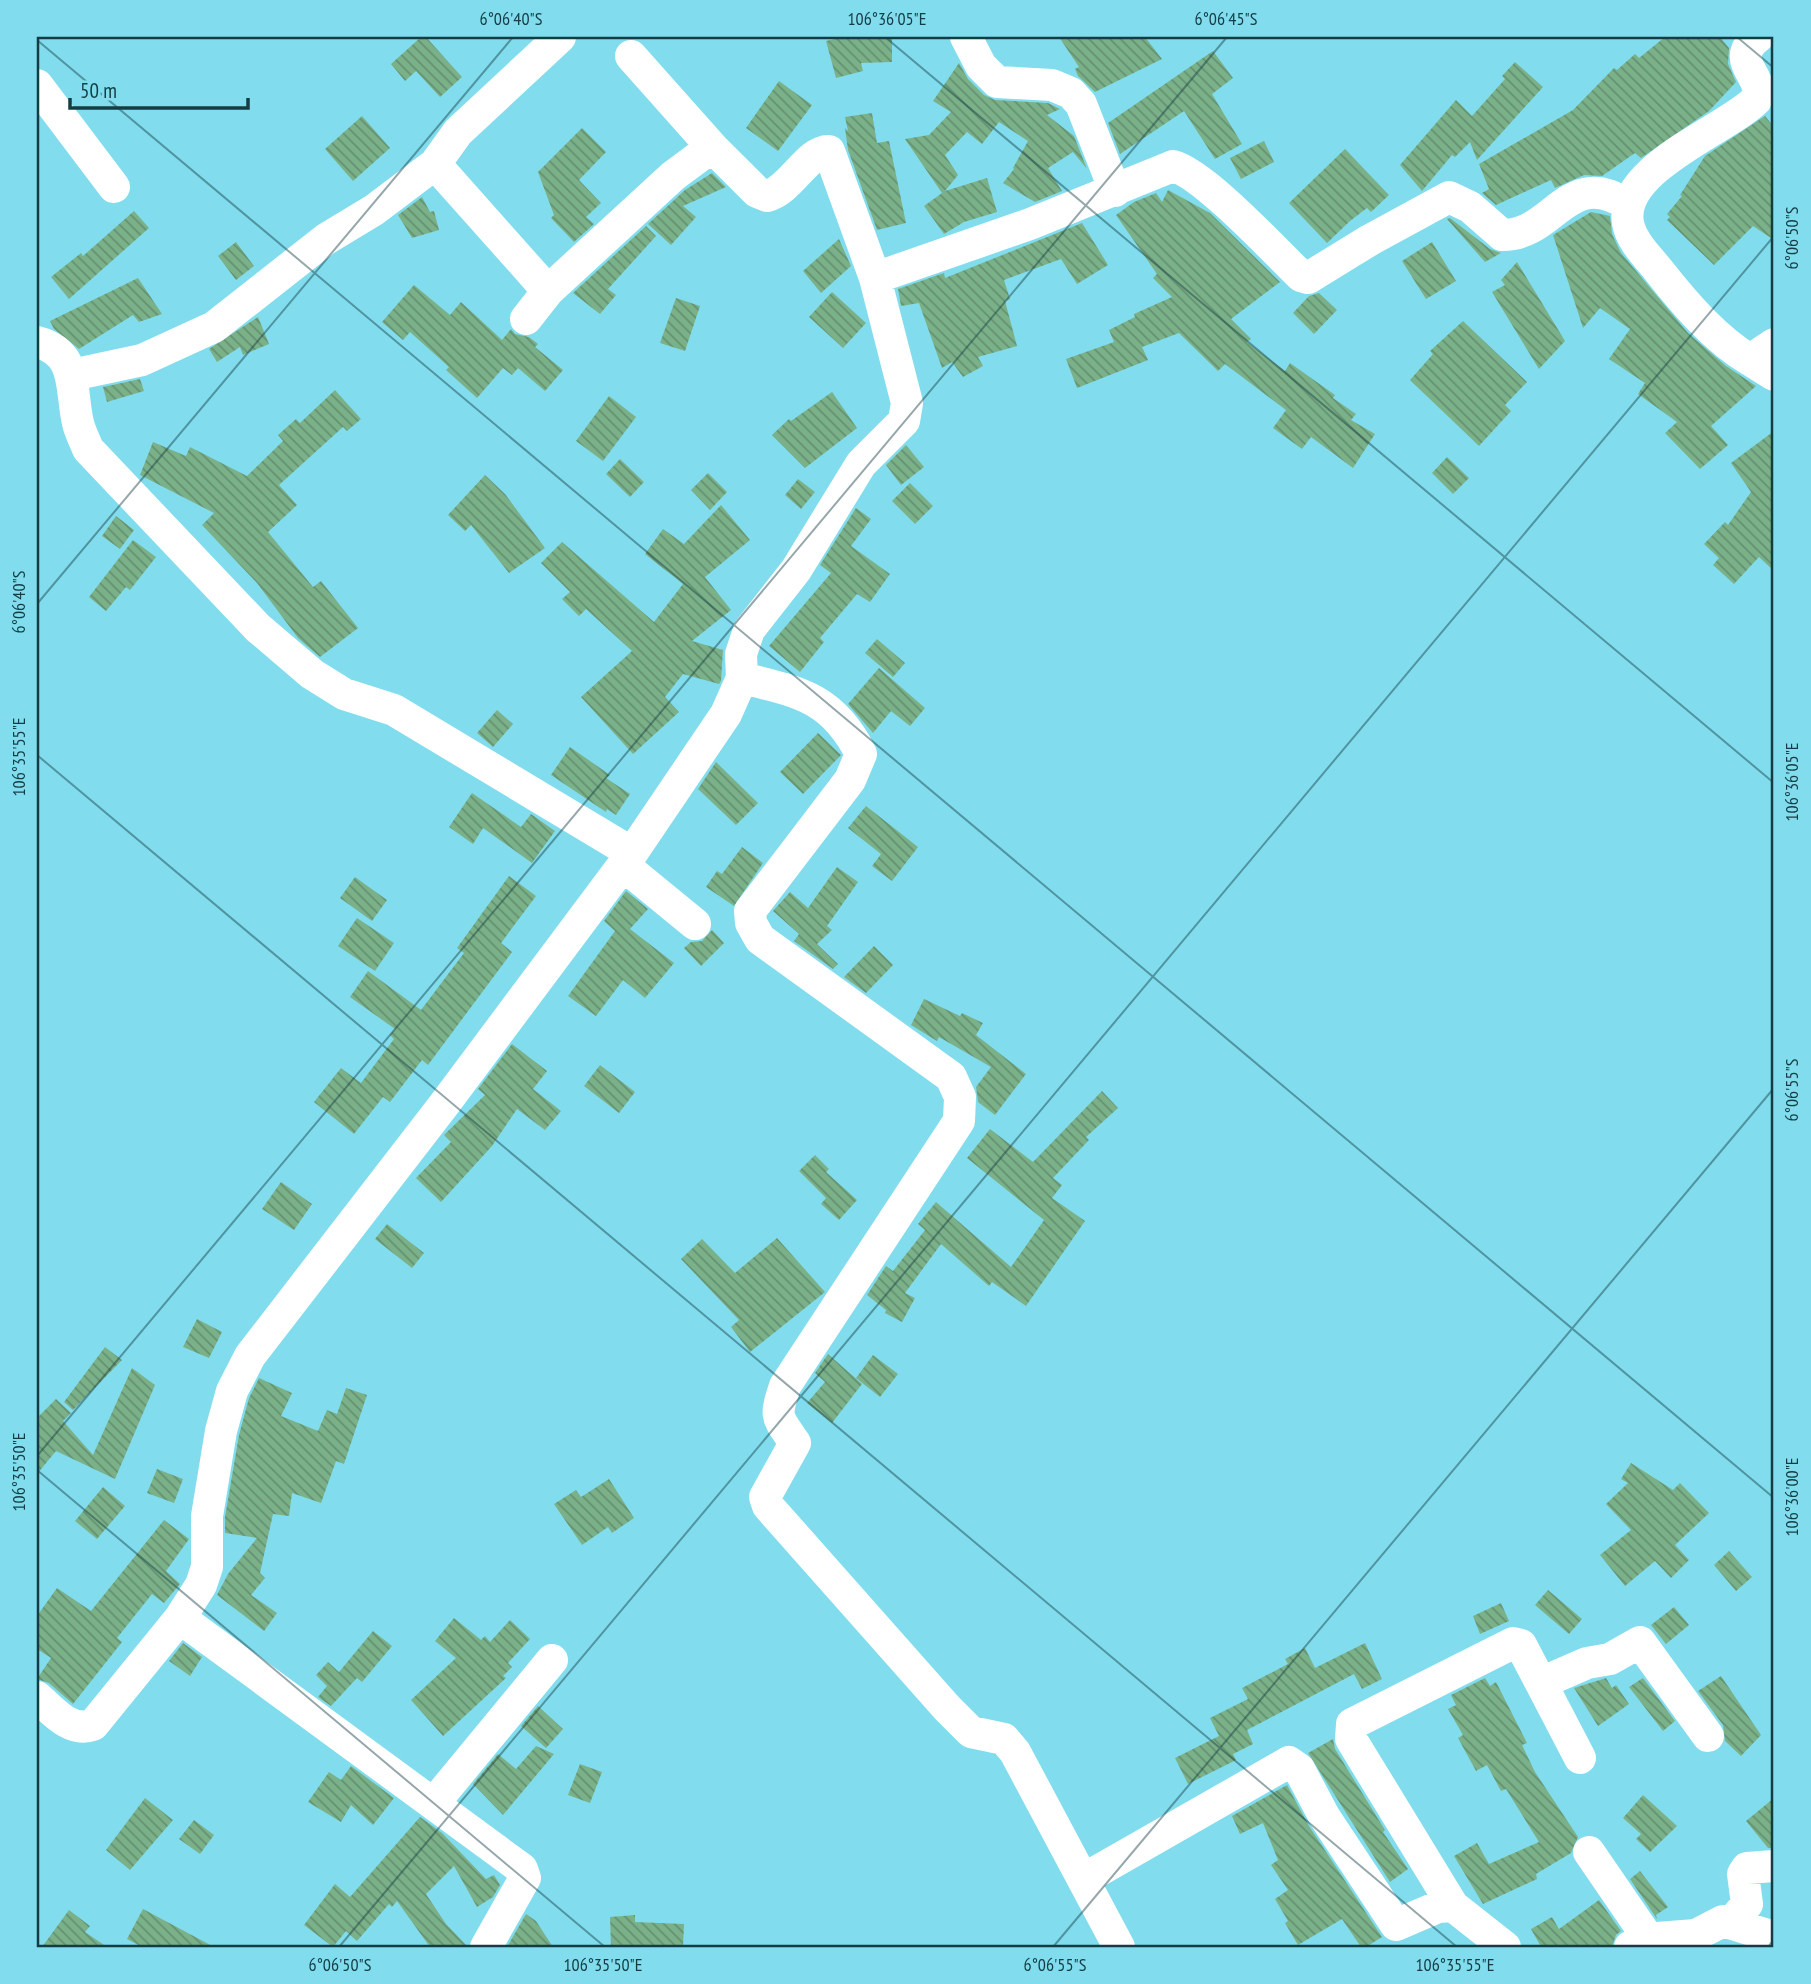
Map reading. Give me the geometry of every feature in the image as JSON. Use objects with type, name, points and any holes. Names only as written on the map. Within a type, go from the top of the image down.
[{"type":"street","points":[[72,375],[142,360],[214,327],[274,283],[326,239],[374,210],[435,164],[458,132],[560,37]]},
{"type":"street","points":[[966,37],[981,66],[997,82],[1063,87],[1077,99],[1115,191]]},
{"type":"street","points":[[1758,37],[1748,45],[1745,55],[1759,90],[1756,100],[1667,159],[1633,192],[1628,204],[1628,224],[1637,243],[1669,284],[1724,343],[1766,360]]},
{"type":"street","points":[[37,1697],[68,1724],[85,1728],[93,1726],[180,1618],[201,1585],[207,1567],[206,1516],[221,1431],[232,1391],[250,1356],[446,1102],[627,859],[726,714],[743,678],[741,654],[749,630],[796,570],[861,464],[900,427],[906,414],[901,376],[875,278],[830,152],[821,152],[779,191],[767,196],[757,192],[712,147],[631,56]]},
{"type":"street","points":[[37,85],[114,187]]},
{"type":"street","points":[[526,319],[548,291],[673,176],[712,147]]},
{"type":"street","points":[[435,164],[548,291]]},
{"type":"street","points":[[875,278],[1115,191],[1166,169],[1179,167],[1239,216],[1301,276],[1308,278],[1370,240],[1450,197],[1470,207],[1502,235],[1534,223],[1584,193],[1612,195],[1628,204]]},
{"type":"street","points":[[37,342],[65,358],[72,375],[78,425],[88,449],[258,628],[312,674],[344,694],[394,710],[627,859],[695,924]]},
{"type":"street","points":[[743,678],[784,688],[822,703],[852,736],[861,754],[850,780],[750,911],[751,923],[760,939],[951,1077],[960,1097],[959,1121],[785,1386],[776,1413],[780,1424],[795,1443],[765,1497],[768,1506],[947,1708],[971,1732],[1004,1739],[1084,1879],[1119,1947]]},
{"type":"street","points":[[180,1618],[512,1860],[524,1873],[525,1878],[486,1947]]},
{"type":"street","points":[[1541,1683],[1587,1663],[1610,1659],[1636,1642],[1642,1643],[1709,1736]]},
{"type":"street","points":[[1505,1947],[1453,1906],[1351,1739],[1352,1724],[1507,1643],[1521,1645],[1580,1758]]},
{"type":"street","points":[[434,1803],[552,1660]]},
{"type":"street","points":[[1084,1879],[1289,1762],[1299,1769],[1324,1816],[1396,1925],[1438,1907],[1453,1906]]},
{"type":"street","points":[[1589,1852],[1640,1944],[1696,1935],[1718,1921],[1732,1922],[1774,1937]]},
{"type":"street","points":[[1732,1922],[1747,1904],[1744,1874],[1747,1868],[1774,1866]]},
{"type":"building","points":[[421,37],[426,37],[462,77],[440,97],[416,71],[405,81],[391,64]]},
{"type":"building","points":[[843,37],[892,37],[892,62],[861,63],[863,71],[836,78],[826,41]]},
{"type":"building","points":[[1059,37],[1145,37],[1162,59],[1095,92],[1078,76],[1075,69],[1079,67]]},
{"type":"building","points":[[1665,37],[1720,37],[1729,48],[1728,64],[1736,82],[1709,111],[1641,158],[1635,153],[1602,176],[1584,175],[1555,188],[1551,180],[1496,205],[1482,193],[1489,189],[1479,164],[1573,110],[1614,68],[1617,70],[1635,54],[1639,58]]},
{"type":"building","points":[[1213,51],[1233,78],[1212,94],[1242,144],[1215,159],[1184,111],[1120,154],[1108,123]]},
{"type":"building","points":[[1515,62],[1543,87],[1477,160],[1470,142],[1455,157],[1452,155],[1422,191],[1400,165],[1456,100],[1472,116],[1505,79],[1502,76]]},
{"type":"building","points":[[959,63],[968,79],[984,95],[995,100],[1048,103],[1060,109],[1047,115],[1074,136],[1087,169],[1073,152],[1048,168],[1062,191],[1035,202],[1003,183],[1014,169],[1028,141],[999,122],[982,144],[967,132],[945,155],[958,175],[945,191],[987,178],[997,212],[964,222],[944,234],[924,206],[942,193],[905,139],[929,135],[951,112],[933,101]]},
{"type":"building","points":[[779,81],[812,105],[778,151],[746,128]]},
{"type":"building","points":[[872,113],[877,143],[889,141],[906,223],[877,230],[848,150],[845,128],[848,131],[845,117]]},
{"type":"building","points":[[362,116],[390,148],[353,181],[325,149]]},
{"type":"building","points":[[1765,116],[1774,127],[1774,240],[1753,226],[1714,265],[1667,220],[1670,217],[1667,214],[1682,196],[1680,195],[1705,156]]},
{"type":"building","points":[[582,128],[606,152],[579,180],[601,203],[586,217],[594,224],[574,242],[551,218],[554,215],[538,172]]},
{"type":"building","points":[[1264,141],[1274,162],[1241,179],[1230,158]]},
{"type":"building","points":[[1345,149],[1389,195],[1371,212],[1367,208],[1350,221],[1327,243],[1289,203]]},
{"type":"building","points":[[712,173],[726,187],[683,206],[696,217],[671,245],[648,224],[685,190]]},
{"type":"building","points":[[1168,190],[1210,213],[1280,282],[1231,319],[1251,339],[1247,342],[1285,371],[1290,363],[1335,395],[1333,398],[1356,414],[1351,420],[1375,434],[1353,468],[1311,437],[1302,449],[1273,428],[1286,410],[1225,364],[1218,371],[1179,333],[1142,347],[1148,360],[1077,388],[1066,359],[1114,342],[1109,330],[1135,317],[1134,314],[1172,297],[1153,278],[1157,274],[1116,215],[1134,202],[1156,193],[1162,202]]},
{"type":"building","points":[[422,197],[430,212],[434,211],[439,230],[412,238],[398,215]]},
{"type":"building","points":[[134,211],[149,228],[69,299],[51,277],[81,253],[83,256]]},
{"type":"building","points":[[1591,212],[1610,216],[1612,234],[1621,253],[1688,333],[1726,366],[1756,386],[1711,426],[1728,445],[1700,469],[1665,433],[1677,422],[1638,394],[1645,383],[1609,359],[1630,329],[1600,308],[1583,328],[1553,235]]},
{"type":"building","points":[[1450,218],[1490,249],[1501,253],[1485,262],[1447,219]]},
{"type":"building","points":[[1082,223],[1108,265],[1077,284],[1061,259],[1004,280],[1010,299],[1005,301],[1017,346],[978,357],[983,366],[963,377],[952,362],[942,368],[919,303],[901,306],[898,289],[944,273],[945,278]]},
{"type":"building","points":[[646,226],[656,236],[608,289],[616,295],[600,314],[573,293]]},
{"type":"building","points":[[839,239],[851,266],[821,293],[803,271]]},
{"type":"building","points":[[236,242],[254,266],[236,280],[218,256]]},
{"type":"building","points":[[1432,242],[1456,281],[1426,299],[1402,261]]},
{"type":"building","points":[[1517,262],[1565,341],[1539,369],[1492,292],[1505,285],[1501,280]]},
{"type":"building","points":[[138,278],[162,314],[139,322],[133,315],[79,349],[54,329],[50,321]]},
{"type":"building","points":[[414,285],[450,315],[461,302],[502,340],[511,329],[515,334],[529,337],[538,344],[535,347],[563,370],[545,391],[518,368],[512,375],[503,368],[477,398],[446,370],[449,367],[410,332],[403,340],[382,322]]},
{"type":"building","points":[[832,292],[866,323],[843,348],[809,317]]},
{"type":"building","points":[[1319,293],[1337,310],[1314,334],[1293,313],[1309,296]]},
{"type":"building","points":[[676,298],[700,306],[685,351],[660,343]]},
{"type":"building","points":[[258,317],[269,344],[243,355],[240,347],[217,362],[209,349]]},
{"type":"building","points":[[1463,321],[1527,382],[1505,405],[1511,411],[1479,446],[1410,380],[1433,354],[1430,351]]},
{"type":"building","points":[[140,379],[144,391],[107,402],[103,387]]},
{"type":"building","points":[[335,390],[361,419],[347,431],[343,427],[279,485],[297,505],[268,532],[313,587],[321,581],[358,628],[320,657],[298,638],[257,583],[202,525],[214,513],[140,475],[153,442],[186,456],[190,447],[247,476],[283,441],[278,435],[296,419],[300,423]]},
{"type":"building","points":[[832,392],[857,428],[805,468],[772,435],[789,419],[791,421]]},
{"type":"building","points":[[609,396],[636,417],[603,461],[576,441]]},
{"type":"building","points":[[1774,431],[1774,571],[1759,557],[1734,584],[1713,565],[1719,558],[1704,544],[1725,522],[1728,525],[1751,492],[1731,463]]},
{"type":"building","points":[[906,445],[924,467],[901,485],[886,465]]},
{"type":"building","points":[[1447,457],[1469,478],[1453,494],[1432,473]]},
{"type":"building","points":[[620,459],[644,482],[630,497],[606,474]]},
{"type":"building","points":[[708,473],[727,492],[710,510],[691,490]]},
{"type":"building","points":[[485,475],[505,494],[545,548],[509,573],[471,525],[465,531],[448,515]]},
{"type":"building","points":[[798,479],[815,492],[801,509],[785,495]]},
{"type":"building","points":[[910,483],[933,506],[915,524],[892,501]]},
{"type":"building","points":[[721,505],[750,540],[705,577],[731,610],[692,641],[723,650],[721,681],[719,684],[683,674],[665,697],[679,712],[633,754],[581,697],[632,651],[586,609],[579,616],[562,599],[570,592],[541,563],[562,542],[654,622],[683,584],[645,554],[663,529],[684,544]]},
{"type":"building","points":[[856,508],[871,519],[851,546],[890,574],[870,602],[857,594],[820,638],[824,642],[800,672],[769,646],[831,573],[820,565]]},
{"type":"building","points":[[116,516],[134,530],[120,549],[102,536]]},
{"type":"building","points":[[133,540],[156,557],[130,590],[126,587],[106,611],[89,597]]},
{"type":"building","points":[[877,639],[905,663],[893,677],[865,653]]},
{"type":"building","points":[[879,668],[925,708],[910,726],[891,711],[873,733],[848,704]]},
{"type":"building","points":[[497,710],[513,724],[493,747],[477,733]]},
{"type":"building","points":[[818,733],[841,755],[803,794],[780,772]]},
{"type":"building","points":[[570,747],[610,775],[606,778],[630,794],[616,815],[607,809],[606,812],[551,775]]},
{"type":"building","points":[[716,762],[758,803],[736,825],[698,789]]},
{"type":"building","points":[[472,793],[521,827],[531,814],[555,831],[532,863],[483,828],[473,844],[449,827]]},
{"type":"building","points":[[866,806],[918,847],[892,881],[872,866],[881,854],[848,828]]},
{"type":"building","points":[[742,847],[763,863],[734,906],[706,887],[717,871],[722,874]]},
{"type":"building","points":[[837,867],[858,882],[827,926],[832,930],[817,944],[838,964],[833,969],[794,941],[799,934],[773,911],[790,892],[808,908]]},
{"type":"building","points":[[509,876],[536,896],[501,943],[512,952],[428,1065],[422,1060],[390,1102],[383,1097],[354,1134],[314,1102],[341,1068],[361,1083],[394,1039],[390,1035],[395,1029],[350,997],[368,971],[421,1010],[464,953],[457,948]]},
{"type":"building","points":[[355,877],[387,900],[372,921],[340,898]]},
{"type":"building","points":[[626,891],[648,909],[630,929],[674,963],[645,998],[623,980],[596,1016],[568,996],[615,931],[604,921]]},
{"type":"building","points":[[357,918],[394,943],[375,971],[338,946]]},
{"type":"building","points":[[712,930],[724,943],[701,966],[684,948],[691,942],[702,941]]},
{"type":"building","points":[[874,946],[893,965],[866,993],[844,977]]},
{"type":"building","points":[[924,999],[960,1016],[962,1013],[983,1023],[976,1035],[1026,1074],[995,1115],[978,1102],[976,1087],[991,1067],[939,1037],[937,1041],[911,1025]]},
{"type":"building","points":[[512,1044],[547,1071],[533,1089],[561,1111],[545,1130],[517,1109],[492,1146],[441,1202],[416,1178],[451,1142],[444,1135],[485,1095],[478,1089]]},
{"type":"building","points":[[600,1065],[635,1092],[619,1113],[584,1086]]},
{"type":"building","points":[[1102,1091],[1118,1108],[1086,1137],[1089,1140],[1053,1178],[1062,1185],[1052,1198],[1085,1221],[1026,1306],[992,1282],[989,1286],[941,1244],[905,1293],[915,1298],[902,1322],[885,1313],[886,1310],[867,1295],[886,1266],[893,1271],[925,1230],[918,1224],[936,1202],[1011,1267],[1044,1220],[967,1158],[990,1129],[1033,1162]]},
{"type":"building","points":[[815,1155],[829,1169],[826,1172],[857,1200],[839,1220],[821,1204],[826,1198],[799,1171]]},
{"type":"building","points":[[281,1182],[312,1204],[294,1230],[262,1209]]},
{"type":"building","points":[[387,1224],[424,1253],[412,1268],[375,1239]]},
{"type":"building","points":[[777,1238],[825,1292],[750,1352],[731,1327],[739,1320],[681,1259],[702,1239],[735,1273]]},
{"type":"building","points":[[197,1319],[222,1332],[209,1358],[183,1347]]},
{"type":"building","points":[[105,1347],[122,1360],[73,1410],[64,1402]]},
{"type":"building","points":[[828,1354],[862,1384],[832,1423],[807,1403],[825,1382],[815,1373]]},
{"type":"building","points":[[873,1355],[898,1374],[880,1397],[856,1378]]},
{"type":"building","points":[[132,1368],[155,1385],[115,1479],[56,1451],[37,1474],[37,1418],[56,1399],[71,1413],[63,1421],[93,1455]]},
{"type":"building","points":[[259,1378],[292,1393],[281,1416],[318,1431],[327,1410],[337,1414],[346,1388],[367,1395],[344,1464],[336,1461],[321,1503],[292,1493],[289,1516],[273,1514],[260,1573],[265,1578],[251,1595],[277,1613],[264,1631],[217,1595],[228,1574],[257,1538],[225,1533],[225,1517],[239,1435],[249,1398]]},
{"type":"building","points":[[1631,1463],[1673,1490],[1680,1483],[1709,1513],[1675,1545],[1689,1560],[1671,1578],[1655,1561],[1625,1586],[1600,1555],[1631,1530],[1606,1504],[1628,1483],[1621,1479]]},
{"type":"building","points":[[157,1469],[183,1479],[174,1503],[147,1493]]},
{"type":"building","points":[[609,1479],[634,1518],[612,1533],[608,1527],[582,1545],[554,1504],[576,1490],[581,1497]]},
{"type":"building","points":[[103,1487],[125,1506],[97,1539],[75,1521]]},
{"type":"building","points":[[164,1520],[189,1539],[166,1571],[180,1584],[164,1603],[152,1594],[117,1638],[122,1642],[73,1704],[49,1683],[37,1679],[51,1658],[37,1649],[37,1616],[57,1588],[91,1611]]},
{"type":"building","points":[[1729,1551],[1752,1577],[1736,1591],[1714,1565]]},
{"type":"building","points":[[1548,1590],[1582,1619],[1569,1634],[1535,1605]]},
{"type":"building","points":[[1501,1603],[1509,1621],[1480,1634],[1473,1616]]},
{"type":"building","points":[[1674,1607],[1689,1625],[1666,1644],[1651,1625]]},
{"type":"building","points":[[454,1618],[481,1640],[485,1636],[490,1642],[510,1620],[530,1639],[508,1663],[512,1667],[503,1676],[506,1678],[443,1736],[411,1700],[456,1658],[435,1641]]},
{"type":"building","points":[[373,1631],[392,1646],[362,1682],[357,1678],[331,1706],[318,1697],[327,1686],[316,1675],[328,1662],[339,1672]]},
{"type":"building","points":[[183,1643],[202,1657],[190,1676],[169,1661]]},
{"type":"building","points":[[1365,1643],[1382,1679],[1362,1689],[1354,1674],[1247,1730],[1253,1744],[1233,1754],[1236,1760],[1188,1784],[1175,1758],[1219,1736],[1210,1718],[1248,1699],[1242,1688],[1288,1664],[1285,1659],[1305,1648],[1315,1668]]},
{"type":"building","points":[[1721,1676],[1761,1735],[1741,1756],[1725,1741],[1723,1725],[1698,1691]]},
{"type":"building","points":[[1485,1678],[1490,1686],[1496,1682],[1527,1743],[1522,1745],[1535,1772],[1578,1837],[1571,1853],[1536,1874],[1537,1879],[1483,1904],[1454,1856],[1477,1843],[1489,1864],[1539,1842],[1506,1789],[1501,1791],[1487,1765],[1476,1771],[1458,1738],[1463,1735],[1448,1709],[1456,1705],[1451,1695]]},
{"type":"building","points":[[1606,1678],[1612,1688],[1616,1685],[1629,1704],[1598,1726],[1574,1688]]},
{"type":"building","points":[[1643,1678],[1675,1721],[1663,1731],[1629,1687]]},
{"type":"building","points":[[538,1706],[563,1729],[546,1748],[521,1726]]},
{"type":"building","points":[[1333,1739],[1335,1749],[1385,1830],[1383,1832],[1408,1869],[1390,1882],[1308,1753]]},
{"type":"building","points":[[536,1746],[554,1754],[503,1815],[473,1784],[498,1754],[516,1769]]},
{"type":"building","points":[[580,1764],[602,1772],[590,1803],[568,1795]]},
{"type":"building","points":[[351,1766],[394,1798],[373,1825],[351,1805],[341,1822],[308,1802],[329,1772],[341,1780]]},
{"type":"building","points":[[1287,1785],[1309,1826],[1382,1937],[1366,1947],[1361,1947],[1342,1919],[1298,1945],[1275,1899],[1288,1890],[1271,1865],[1278,1860],[1263,1823],[1240,1834],[1232,1816]]},
{"type":"building","points":[[1643,1795],[1677,1826],[1650,1852],[1636,1839],[1641,1834],[1623,1818]]},
{"type":"building","points":[[145,1798],[173,1820],[130,1870],[106,1850]]},
{"type":"building","points":[[1774,1798],[1774,1848],[1768,1848],[1746,1821]]},
{"type":"building","points":[[420,1817],[442,1833],[486,1879],[494,1875],[500,1885],[493,1897],[477,1907],[454,1866],[426,1894],[446,1924],[468,1947],[430,1947],[397,1901],[392,1907],[389,1904],[357,1941],[346,1931],[333,1947],[304,1925],[335,1884],[350,1897]]},
{"type":"building","points":[[194,1820],[214,1835],[200,1854],[179,1839]]},
{"type":"building","points":[[1640,1871],[1668,1907],[1656,1915],[1657,1919],[1630,1879]]},
{"type":"building","points":[[1599,1900],[1621,1931],[1616,1935],[1612,1947],[1537,1947],[1540,1945],[1531,1929],[1552,1917],[1559,1929]]},
{"type":"building","points":[[143,1909],[214,1947],[142,1947],[127,1939]]},
{"type":"building","points":[[69,1910],[90,1926],[85,1932],[107,1947],[42,1947]]},
{"type":"building","points":[[526,1914],[536,1921],[553,1947],[507,1947]]},
{"type":"building","points":[[635,1915],[635,1922],[684,1924],[683,1947],[611,1947],[610,1917]]}]
